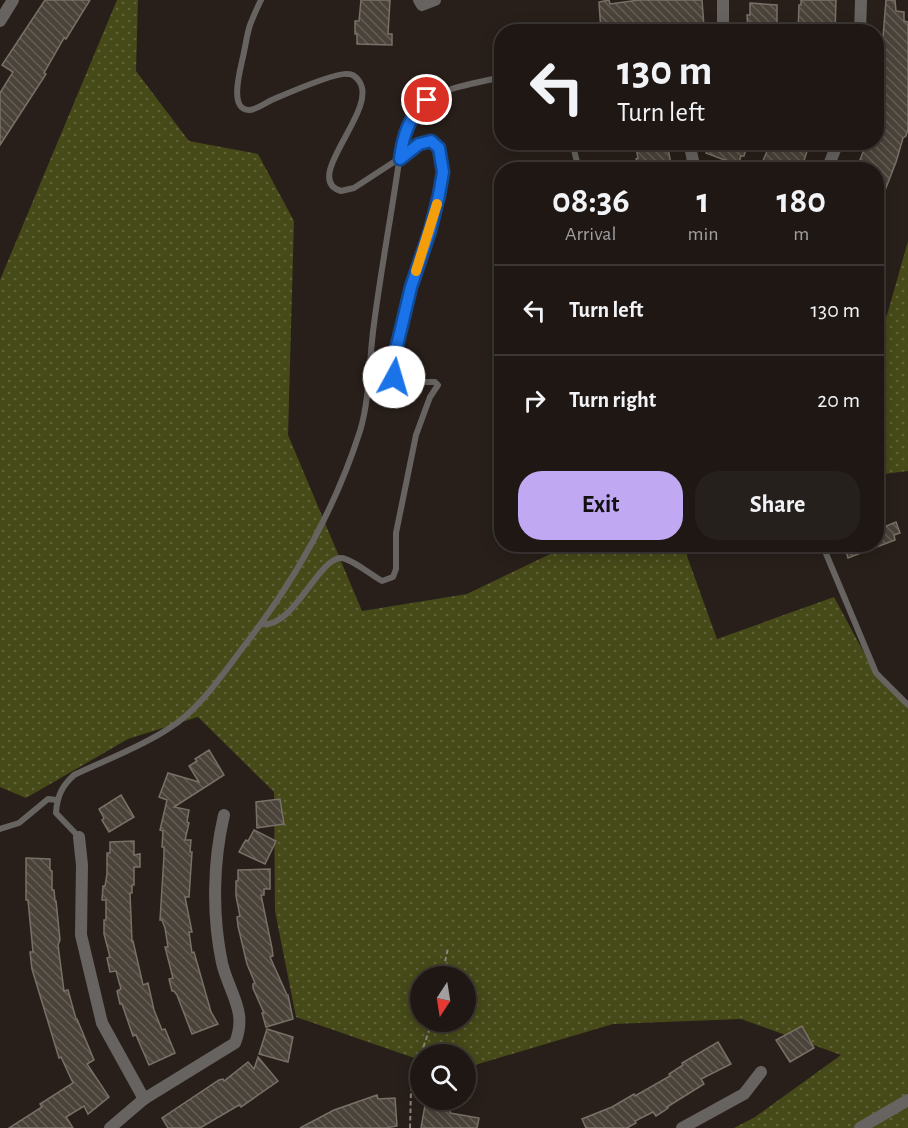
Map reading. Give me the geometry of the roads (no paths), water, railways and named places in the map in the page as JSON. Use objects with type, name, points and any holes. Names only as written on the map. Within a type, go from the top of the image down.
[{"type":"street","points":[[0,21],[13,0]]},
{"type":"street","points":[[419,0],[422,5],[435,0]]},
{"type":"street","points":[[723,0],[723,24]]},
{"type":"street","points":[[860,24],[861,0]]},
{"type":"street","points":[[110,1128],[144,1099],[234,1043],[240,1029],[238,1008],[222,964],[214,901],[219,838],[224,815]]},
{"type":"street","points":[[79,837],[82,865],[81,935],[102,1023],[144,1099]]},
{"type":"street","points":[[682,1128],[744,1094],[761,1072]]},
{"type":"street","points":[[860,1128],[908,1100]]},
{"type":"lane","points":[[261,0],[249,27],[238,79],[237,91],[243,108],[254,109],[272,99],[336,76],[348,74],[359,81],[363,98],[357,115],[329,168],[329,179],[332,185],[341,191],[354,188],[419,144],[431,141],[439,148],[443,172],[430,231],[414,277],[394,358],[394,377],[399,382],[435,382],[438,385],[430,397],[416,435],[396,533],[396,569],[393,577],[382,581],[340,558],[331,561],[277,622],[269,626],[261,624]]},
{"type":"lane","points":[[79,837],[56,813],[57,800],[64,785],[74,774],[168,729],[190,711],[220,678],[287,588],[321,526],[343,479],[365,412],[373,328],[402,140],[408,123],[415,111],[438,93],[494,79]]},
{"type":"lane","points":[[825,552],[876,673],[908,705]]},
{"type":"lane","points":[[0,829],[19,823],[48,799],[57,800]]}]
